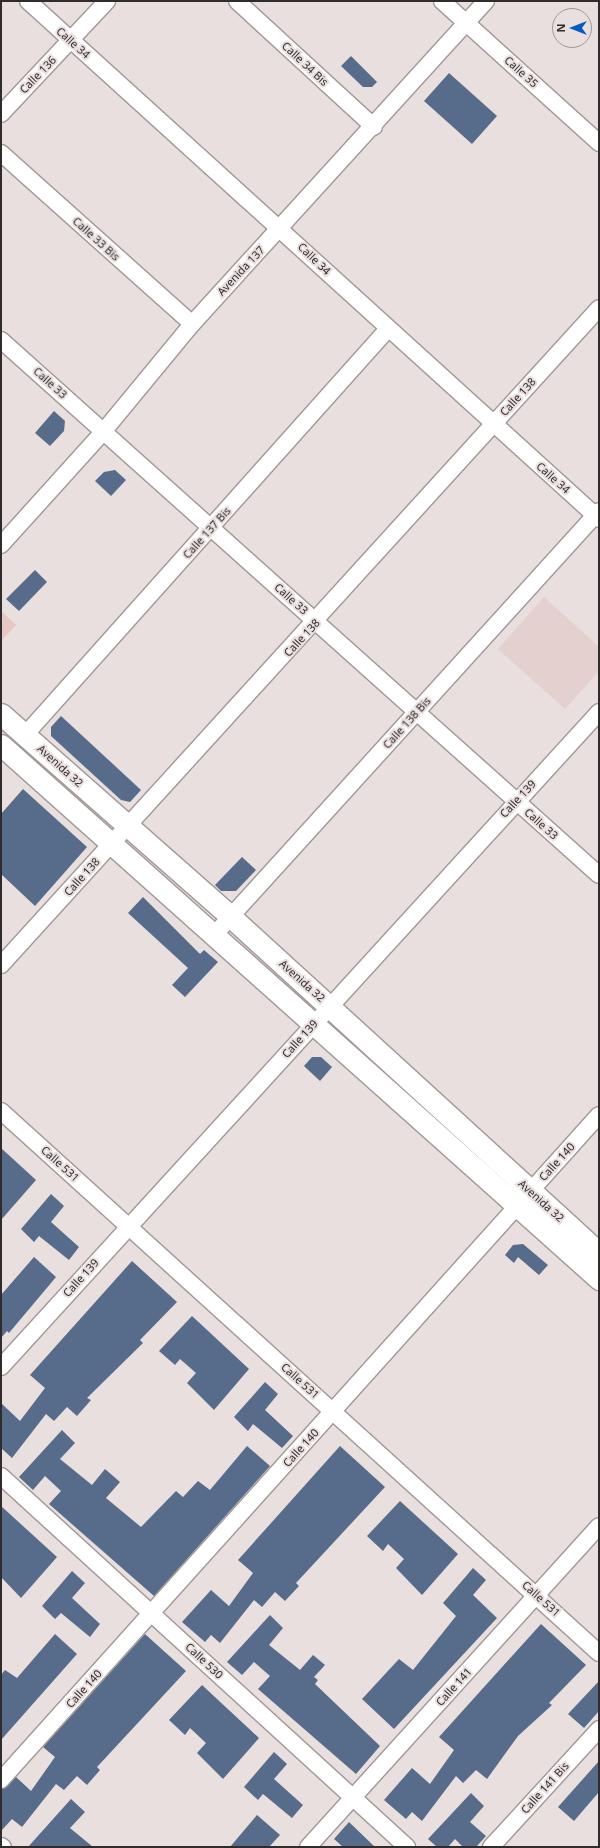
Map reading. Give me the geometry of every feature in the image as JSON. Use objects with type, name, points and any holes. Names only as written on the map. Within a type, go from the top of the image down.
[{"type":"main road","name":"Avenida 32","points":[[1,714],[330,1006],[524,1198],[599,1279]]},
{"type":"main road","name":"Avenida 32","points":[[1,745],[113,843],[314,1024],[524,1198],[599,1253]]},
{"type":"street","name":"Calle 34","points":[[28,1],[281,228],[387,330],[493,425],[598,515]]},
{"type":"street","name":"Calle 136","points":[[1,114],[72,42],[107,1]]},
{"type":"street","name":"Calle 34 Bis","points":[[237,1],[374,127]]},
{"type":"street","name":"Calle 35","points":[[442,1],[599,143]]},
{"type":"street","name":"Avenida 137","points":[[4,535],[103,432],[192,324],[374,127],[486,1]]},
{"type":"street","name":"Calle 33 Bis","points":[[1,153],[192,324]]},
{"type":"street","name":"Calle 138","points":[[1,965],[317,622],[599,308]]},
{"type":"street","name":"Calle 137 Bis","points":[[25,735],[212,528],[387,330]]},
{"type":"street","name":"Calle 33","points":[[1,340],[599,875]]},
{"type":"street","name":"Calle 138 Bis","points":[[215,934],[598,515]]},
{"type":"street","name":"Calle 139","points":[[1,1367],[516,801],[599,712]]},
{"type":"street","name":"Calle 531","points":[[1,1112],[537,1595],[599,1653]]},
{"type":"street","name":"Calle 140","points":[[1,1780],[599,1115]]},
{"type":"street","name":"Calle 530","points":[[1,1476],[152,1613],[352,1799],[407,1847]]},
{"type":"street","name":"Calle 141","points":[[308,1847],[599,1526]]},
{"type":"street","name":"Calle 141 Bis","points":[[491,1847],[599,1729]]},
{"type":"shaded area","points":[[544,597],[599,647],[599,671],[565,709],[498,649]]},
{"type":"shaded area","points":[[1,611],[16,625],[1,641]]},
{"type":"shaded area","points":[[1,727],[104,821],[101,823],[1,732]]},
{"type":"building","points":[[351,56],[377,82],[372,87],[363,87],[341,66]]},
{"type":"building","points":[[449,73],[497,116],[472,144],[424,101]]},
{"type":"building","points":[[54,411],[65,421],[64,431],[50,446],[35,433]]},
{"type":"building","points":[[115,470],[126,480],[111,496],[95,481],[104,472]]},
{"type":"building","points":[[35,570],[47,582],[19,611],[6,599]]},
{"type":"building","points":[[61,716],[141,790],[130,802],[121,800],[51,736],[51,727]]},
{"type":"building","points":[[23,789],[87,847],[35,906],[1,874],[1,814]]},
{"type":"building","points":[[242,857],[256,870],[236,891],[221,891],[215,885]]},
{"type":"building","points":[[143,897],[200,954],[204,950],[218,962],[185,997],[172,985],[188,968],[128,913]]},
{"type":"building","points":[[312,1057],[321,1057],[332,1067],[320,1081],[304,1066]]},
{"type":"building","points":[[1,1148],[36,1180],[1,1220]]},
{"type":"building","points":[[51,1194],[64,1206],[51,1222],[79,1247],[69,1260],[39,1236],[34,1242],[21,1229]]},
{"type":"building","points":[[523,1244],[548,1265],[539,1275],[518,1257],[514,1263],[505,1255],[513,1245]]},
{"type":"building","points":[[34,1257],[56,1277],[9,1333],[7,1331],[1,1338],[1,1295]]},
{"type":"building","points":[[132,1261],[177,1302],[140,1340],[143,1343],[87,1398],[91,1400],[77,1416],[67,1407],[54,1421],[46,1414],[12,1458],[1,1448],[1,1403],[20,1421],[45,1388],[30,1375]]},
{"type":"building","points":[[192,1316],[249,1369],[214,1410],[187,1383],[196,1373],[180,1359],[175,1365],[159,1351]]},
{"type":"building","points":[[265,1382],[278,1394],[265,1410],[293,1436],[282,1448],[253,1424],[248,1431],[234,1417]]},
{"type":"building","points":[[62,1430],[75,1443],[60,1459],[92,1485],[105,1469],[120,1482],[106,1498],[141,1527],[176,1491],[183,1497],[198,1481],[210,1490],[247,1446],[270,1466],[154,1596],[49,1504],[61,1491],[45,1476],[33,1490],[19,1477]]},
{"type":"building","points":[[340,1446],[385,1487],[296,1583],[299,1586],[285,1601],[275,1592],[262,1607],[254,1600],[220,1643],[211,1635],[205,1642],[182,1622],[211,1590],[229,1606],[253,1573],[238,1560]]},
{"type":"building","points":[[400,1501],[458,1554],[422,1595],[396,1568],[404,1559],[388,1544],[383,1551],[367,1536]]},
{"type":"building","points":[[1,1506],[57,1557],[21,1598],[1,1577]]},
{"type":"building","points":[[473,1568],[486,1580],[473,1595],[497,1618],[394,1729],[362,1699],[399,1659],[413,1670],[456,1616],[443,1603]]},
{"type":"building","points":[[72,1571],[85,1583],[72,1598],[100,1624],[90,1637],[61,1613],[55,1619],[42,1606]]},
{"type":"building","points":[[270,1615],[283,1628],[269,1645],[300,1670],[313,1655],[325,1665],[314,1677],[318,1680],[315,1684],[380,1746],[356,1774],[258,1689],[270,1676],[254,1662],[242,1675],[227,1662]]},
{"type":"building","points":[[541,1624],[586,1665],[549,1703],[552,1705],[518,1736],[487,1779],[476,1770],[463,1783],[456,1776],[422,1821],[412,1812],[406,1819],[384,1800],[412,1768],[430,1784],[454,1750],[439,1737]]},
{"type":"building","points":[[55,1634],[77,1654],[1,1740],[1,1675],[5,1670],[17,1678]]},
{"type":"building","points":[[145,1634],[186,1671],[97,1767],[100,1770],[87,1785],[77,1776],[64,1790],[56,1784],[22,1827],[12,1819],[1,1831],[1,1789],[16,1777],[31,1791],[55,1757],[43,1747]]},
{"type":"building","points":[[599,1681],[599,1711],[584,1728],[568,1714]]},
{"type":"building","points":[[202,1685],[259,1738],[223,1779],[197,1753],[206,1743],[190,1728],[185,1735],[169,1720]]},
{"type":"building","points":[[274,1752],[287,1764],[274,1779],[303,1805],[292,1818],[263,1794],[258,1800],[244,1787]]},
{"type":"building","points":[[599,1761],[599,1792],[574,1821],[558,1807]]},
{"type":"building","points":[[471,1793],[484,1806],[470,1822],[486,1836],[476,1847],[463,1847],[455,1839],[448,1847],[437,1847],[428,1839]]},
{"type":"building","points":[[71,1799],[85,1812],[70,1828],[93,1847],[28,1847]]},
{"type":"building","points":[[257,1815],[280,1835],[269,1847],[230,1847]]},
{"type":"building","points":[[349,1822],[375,1847],[343,1847],[334,1839]]}]
